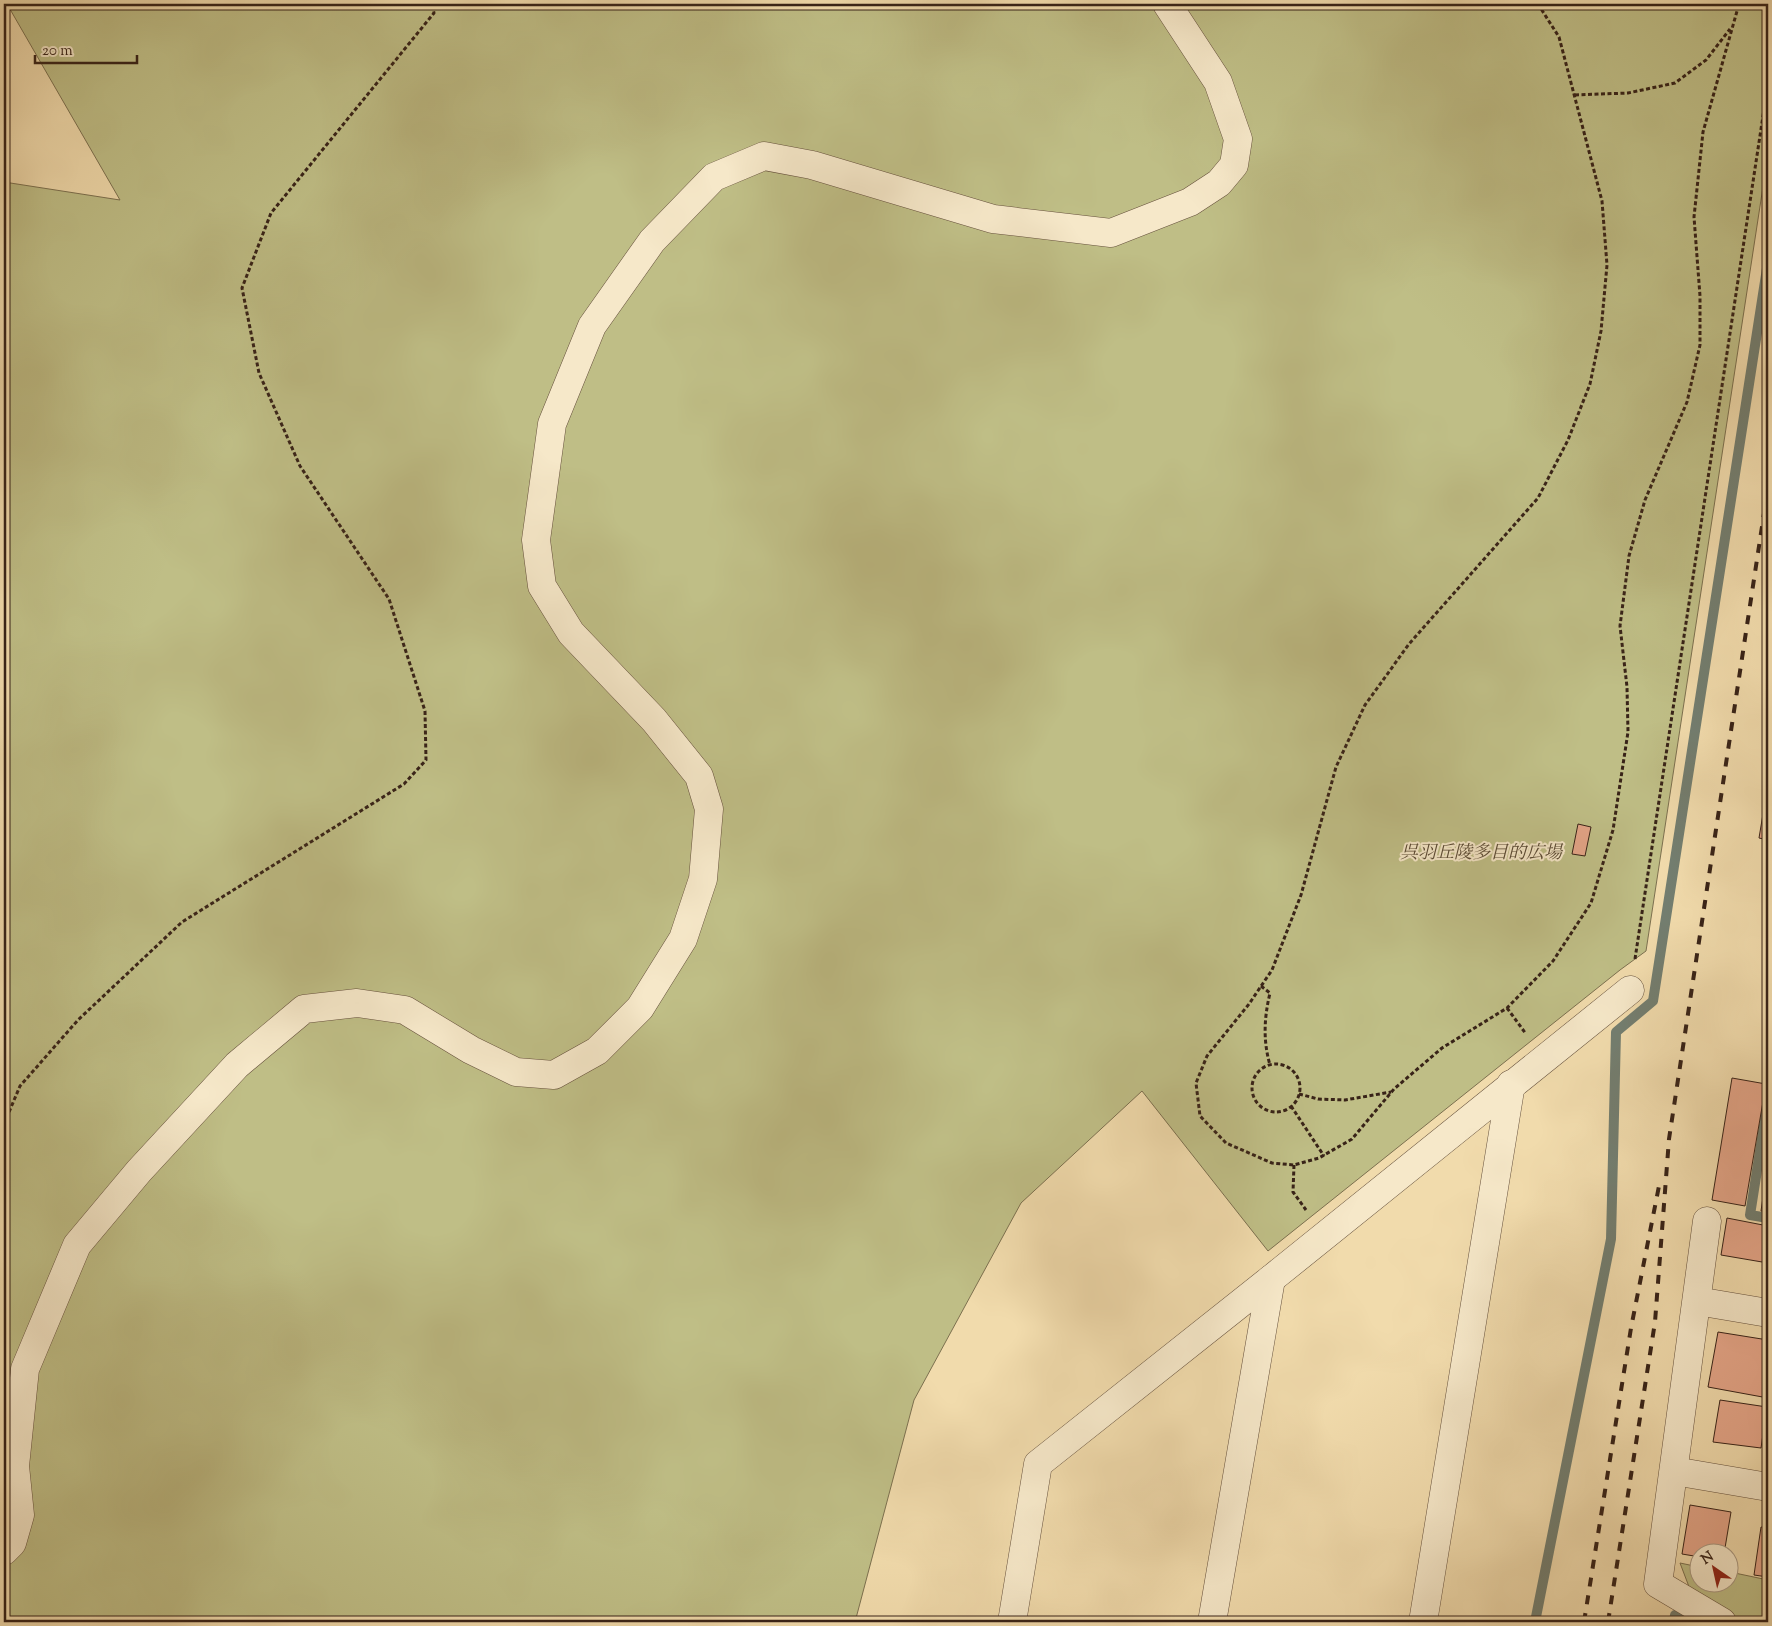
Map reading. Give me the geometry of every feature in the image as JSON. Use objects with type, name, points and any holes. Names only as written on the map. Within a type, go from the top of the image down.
[{"type":"street","points":[[4,1551],[12,1543],[20,1515],[15,1466],[25,1368],[77,1245],[139,1171],[237,1065],[304,1009],[357,1003],[405,1010],[471,1050],[516,1072],[554,1074],[597,1051],[640,1008],[683,939],[703,879],[709,809],[699,776],[654,720],[571,633],[542,586],[536,540],[552,424],[592,326],[652,241],[714,177],[764,156],[812,165],[993,219],[1111,233],[1190,202],[1219,183],[1234,165],[1238,139],[1218,82],[1167,4]]},
{"type":"street","points":[[1012,1622],[1038,1464],[1630,990]]},
{"type":"street","points":[[1423,1622],[1511,1084]]},
{"type":"street","points":[[1707,1221],[1658,1584],[1722,1622]]},
{"type":"street","points":[[1212,1622],[1271,1279]]},
{"type":"street","points":[[1696,1301],[1768,1313]]},
{"type":"street","points":[[1674,1471],[1768,1487]]},
{"type":"path","points":[[4,1124],[20,1086],[78,1020],[182,922],[404,784],[426,760],[425,711],[389,599],[300,466],[259,373],[242,288],[271,213],[434,13],[432,4]]},
{"type":"path","points":[[1538,4],[1559,37],[1602,201],[1607,265],[1601,331],[1590,384],[1568,440],[1538,498],[1409,644],[1365,705],[1336,767],[1301,895],[1272,970],[1249,1004],[1207,1056],[1196,1083],[1200,1116],[1226,1143],[1272,1163],[1294,1165],[1319,1158],[1352,1139],[1391,1092],[1442,1048],[1507,1008],[1553,961],[1591,903],[1613,830],[1628,732],[1627,687],[1620,626],[1629,556],[1645,500],[1687,402],[1700,345],[1700,296],[1694,217],[1703,132],[1739,4]]},
{"type":"path","points":[[1575,95],[1628,93],[1675,83],[1706,60],[1732,27]]},
{"type":"path","points":[[1630,990],[1768,83]]},
{"type":"path","points":[[1261,986],[1270,993],[1264,1030],[1266,1051],[1270,1065]]},
{"type":"path","points":[[1279,1064],[1287,1066],[1298,1077],[1300,1085],[1297,1100],[1285,1110],[1271,1111],[1263,1108],[1254,1096],[1252,1088],[1258,1073],[1270,1065],[1279,1064]]},
{"type":"path","points":[[1299,1094],[1318,1099],[1345,1100],[1391,1092]]},
{"type":"path","points":[[1291,1106],[1324,1156]]},
{"type":"path","points":[[1294,1165],[1293,1192],[1324,1236]]},
{"type":"green space","name":"呉羽丘陵多目的広場","points":[[7,4],[1768,4],[1768,154],[1646,951],[1268,1251],[1142,1091],[1021,1203],[914,1400],[855,1622],[4,1622],[4,182],[120,200]]},
{"type":"green space","points":[[1680,1563],[1690,1565],[1690,1589]]},
{"type":"green space","points":[[1740,1574],[1768,1580],[1768,1622],[1744,1622],[1695,1594],[1740,1594]]},
{"type":"building","points":[[1768,784],[1768,840],[1759,838]]},
{"type":"building","points":[[1578,824],[1591,827],[1585,856],[1572,854]]},
{"type":"building","points":[[1732,1078],[1766,1084],[1745,1206],[1712,1200]]},
{"type":"building","points":[[1764,1190],[1768,1191],[1768,1212],[1761,1211]]},
{"type":"building","points":[[1727,1218],[1768,1226],[1768,1263],[1721,1255]]},
{"type":"building","points":[[1718,1332],[1768,1340],[1768,1398],[1708,1387]]},
{"type":"building","points":[[1720,1400],[1767,1407],[1761,1448],[1713,1442]]},
{"type":"building","points":[[1768,1425],[1768,1454],[1763,1453]]},
{"type":"building","points":[[1690,1505],[1731,1512],[1726,1544],[1690,1544],[1690,1555],[1682,1554]]},
{"type":"building","points":[[1761,1527],[1768,1528],[1768,1577],[1754,1575]]},
{"type":"waterway","points":[[1535,1622],[1611,1239],[1616,1032],[1653,1001],[1768,262]]},
{"type":"waterway","points":[[1768,1100],[1750,1215],[1768,1218]]},
{"type":"waterway","points":[[1674,1622],[1675,1615],[1687,1622]]},
{"type":"railway","points":[[1608,1622],[1655,1322],[1669,1139],[1768,487]]},
{"type":"railway","points":[[1584,1622],[1631,1328],[1659,1186]]}]
